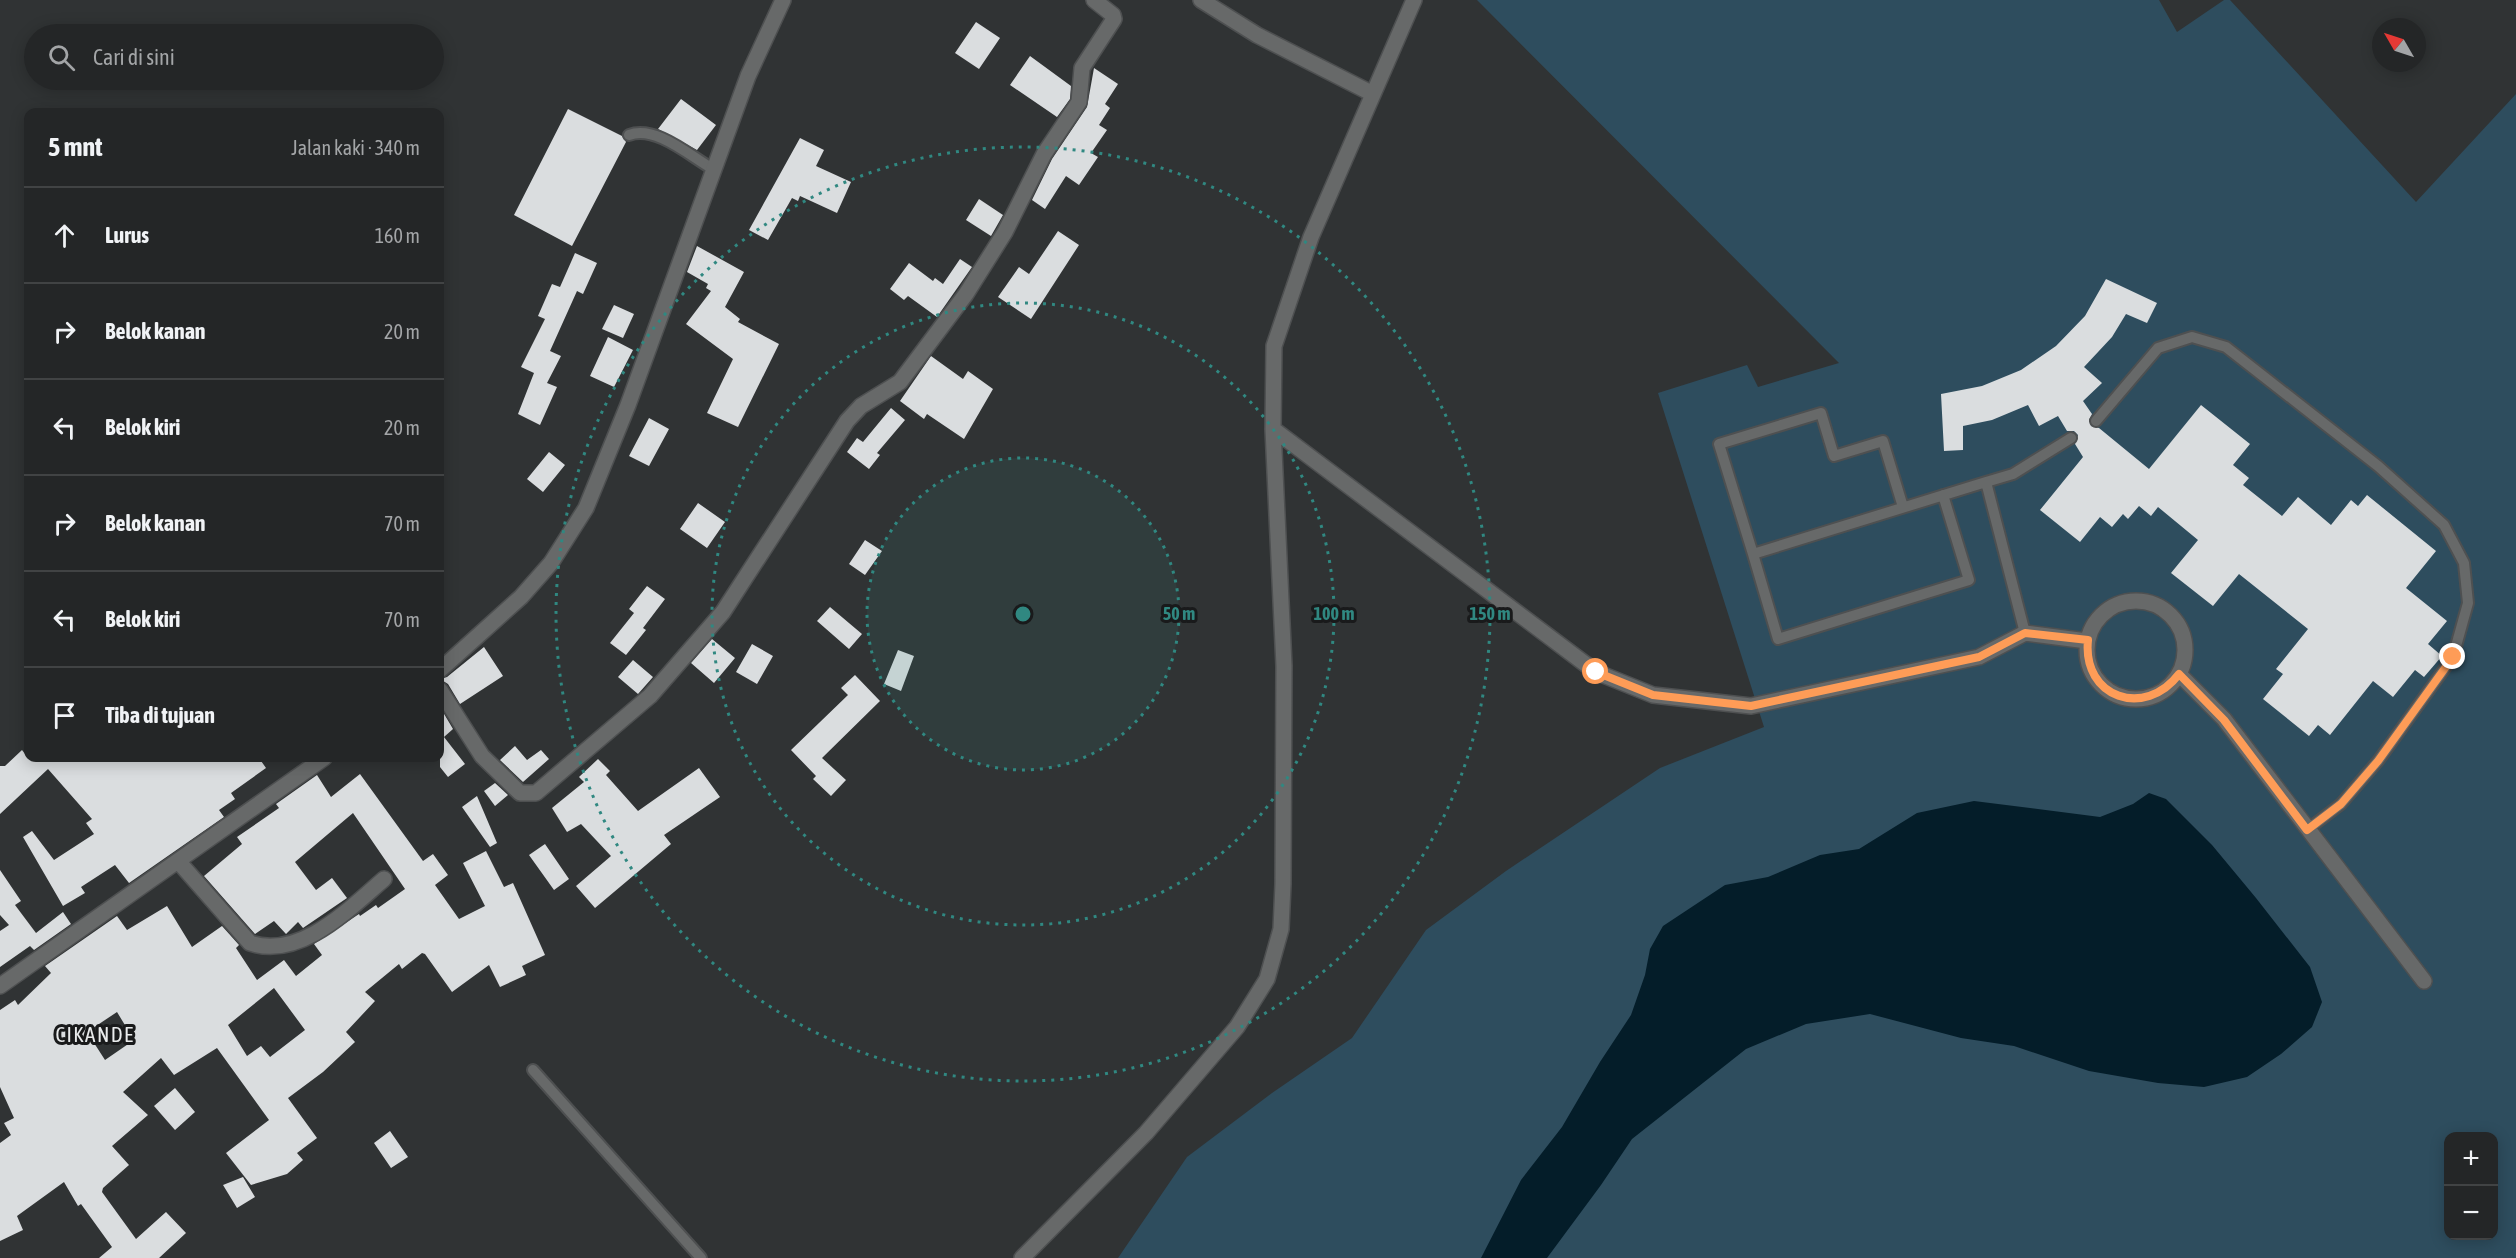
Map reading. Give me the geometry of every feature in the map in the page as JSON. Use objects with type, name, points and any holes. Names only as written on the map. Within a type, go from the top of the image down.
[{"type":"street","points":[[444,666],[521,597],[551,562],[586,508],[628,405],[748,76],[783,0]]},
{"type":"street","points":[[444,696],[482,756],[520,793],[536,793],[650,696],[723,612],[847,421],[861,406],[900,382],[966,294],[1005,232],[1044,154],[1079,102],[1082,68],[1114,19],[1113,15],[1094,0]]},
{"type":"street","points":[[1201,0],[1257,35],[1373,94]]},
{"type":"street","points":[[1022,1258],[1146,1133],[1237,1027],[1267,979],[1281,929],[1283,884],[1284,666],[1273,429],[1274,346],[1311,237],[1414,0]]},
{"type":"street","points":[[1273,429],[1596,672],[1653,695],[1751,706],[1979,657],[2025,633],[2088,640]]},
{"type":"street","points":[[2143,601],[2156,604],[2172,617],[2183,634],[2185,648],[2179,674],[2171,685],[2149,698],[2123,698],[2111,693],[2093,675],[2086,652],[2088,640],[2097,619],[2116,604],[2143,601]]},
{"type":"street","points":[[2179,674],[2224,720],[2424,981]]},
{"type":"street","points":[[0,986],[318,762]]},
{"type":"street","points":[[178,861],[250,943],[265,948],[291,944],[332,923],[384,879]]},
{"type":"lane","points":[[629,135],[640,131],[654,135],[713,169]]},
{"type":"lane","points":[[2096,421],[2158,348],[2192,337],[2226,347],[2378,466],[2444,525],[2464,563],[2468,603],[2453,657],[2378,761],[2341,804],[2307,830]]},
{"type":"lane","points":[[1903,507],[1883,441],[1834,456],[1821,413],[1719,444],[1778,639],[1969,580],[1943,495]]},
{"type":"lane","points":[[1753,554],[2013,474],[2071,438]]},
{"type":"lane","points":[[1986,482],[2025,633]]},
{"type":"lane","points":[[533,1070],[701,1258]]},
{"type":"shaded area","points":[[1477,0],[2159,0],[2177,32],[2224,0],[2230,0],[2416,202],[2516,94],[2516,1258],[1118,1258],[1187,1157],[1272,1093],[1352,1038],[1426,930],[1506,871],[1660,768],[1764,727],[1658,393],[1747,365],[1758,387],[1839,363]]},
{"type":"shaded area","points":[[2149,793],[2166,799],[2212,845],[2310,967],[2322,1002],[2312,1027],[2281,1054],[2247,1077],[2204,1087],[2158,1083],[2089,1071],[2014,1046],[1961,1038],[1870,1014],[1806,1024],[1746,1049],[1632,1139],[1547,1258],[1481,1258],[1521,1180],[1562,1127],[1631,1015],[1645,975],[1650,949],[1663,926],[1725,885],[1768,877],[1820,855],[1859,849],[1917,813],[1974,801],[2100,817],[2133,804]]},
{"type":"building","points":[[976,22],[1000,38],[979,69],[955,53]]},
{"type":"building","points":[[1030,56],[1071,86],[1070,99],[1057,117],[1010,85]]},
{"type":"building","points":[[1094,68],[1118,84],[1105,104],[1110,108],[1099,125],[1107,130],[1091,153],[1098,157],[1079,185],[1066,176],[1045,209],[1032,200],[1052,159],[1087,107]]},
{"type":"building","points":[[681,99],[716,125],[697,150],[658,129]]},
{"type":"building","points":[[568,109],[622,136],[626,142],[572,246],[514,215]]},
{"type":"building","points":[[800,138],[824,150],[816,166],[851,182],[837,213],[800,196],[798,201],[792,198],[768,240],[749,230]]},
{"type":"building","points":[[979,199],[1003,215],[991,236],[966,220]]},
{"type":"building","points":[[1058,231],[1079,245],[1031,319],[998,297],[1019,267],[1029,274]]},
{"type":"building","points":[[697,246],[744,272],[725,307],[740,319],[738,322],[779,344],[738,427],[707,413],[733,359],[686,324],[711,291],[706,288],[708,284],[687,272]]},
{"type":"building","points":[[575,253],[597,263],[583,294],[577,291],[550,351],[561,356],[547,383],[557,387],[540,425],[518,414],[534,373],[521,367],[545,319],[538,316],[552,284],[560,287]]},
{"type":"building","points":[[960,259],[972,267],[937,317],[908,296],[904,300],[890,289],[909,263],[933,281],[935,278],[943,284]]},
{"type":"building","points":[[2106,279],[2157,303],[2147,323],[2126,314],[2112,337],[2084,367],[2102,383],[2083,401],[2092,414],[2089,420],[2091,426],[2099,428],[2149,469],[2201,405],[2250,444],[2233,465],[2249,478],[2243,485],[2282,516],[2298,497],[2331,525],[2351,500],[2358,506],[2367,495],[2436,551],[2406,588],[2447,621],[2428,644],[2442,656],[2424,677],[2415,670],[2393,697],[2373,681],[2330,735],[2318,725],[2309,736],[2263,699],[2283,674],[2276,669],[2308,629],[2239,574],[2213,606],[2171,573],[2198,540],[2158,507],[2151,516],[2139,506],[2128,519],[2123,514],[2112,527],[2100,517],[2080,542],[2040,510],[2083,457],[2075,444],[2078,435],[2074,431],[2067,431],[2058,416],[2039,426],[2028,405],[1992,420],[1963,426],[1963,450],[1944,451],[1941,394],[1982,386],[2021,370],[2056,346],[2085,316]]},
{"type":"building","points":[[614,305],[634,314],[623,338],[602,329]]},
{"type":"building","points":[[608,337],[633,350],[614,387],[590,376]]},
{"type":"building","points":[[931,356],[963,379],[968,371],[993,389],[964,439],[927,414],[924,419],[900,401]]},
{"type":"building","points":[[891,408],[905,420],[877,453],[880,455],[869,469],[847,452],[857,438],[863,442]]},
{"type":"building","points":[[649,418],[669,429],[649,466],[629,456]]},
{"type":"building","points":[[549,452],[565,465],[543,492],[527,479]]},
{"type":"building","points":[[698,503],[725,522],[707,548],[680,529]]},
{"type":"building","points":[[865,540],[882,551],[865,575],[849,564]]},
{"type":"building","points":[[647,586],[665,599],[643,628],[646,630],[626,655],[610,643],[634,613],[629,609]]},
{"type":"building","points":[[830,607],[862,634],[849,649],[817,621]]},
{"type":"building","points":[[712,639],[735,658],[714,683],[691,663]]},
{"type":"building","points":[[752,644],[773,656],[757,684],[736,672]]},
{"type":"building","points":[[484,647],[503,676],[460,704],[448,684],[444,682],[444,678]]},
{"type":"building","points":[[898,650],[914,656],[901,691],[884,684]]},
{"type":"building","points":[[633,660],[653,677],[638,694],[618,677]]},
{"type":"building","points":[[855,675],[880,701],[822,758],[846,780],[831,796],[813,779],[816,776],[791,750],[848,695],[841,688]]},
{"type":"building","points":[[444,714],[453,729],[444,737]]},
{"type":"building","points":[[444,737],[465,764],[448,777],[440,767],[440,762],[444,762]]},
{"type":"building","points":[[515,746],[527,760],[541,750],[549,759],[523,782],[500,760]]},
{"type":"building","points":[[22,750],[24,762],[262,762],[266,768],[231,793],[235,799],[219,810],[224,817],[129,883],[115,865],[81,887],[85,893],[63,906],[23,837],[32,831],[54,860],[94,834],[86,823],[92,819],[48,769],[0,814],[0,766],[5,766]]},
{"type":"building","points":[[598,759],[610,771],[606,775],[638,811],[699,768],[720,797],[664,835],[671,844],[595,908],[576,886],[611,856],[581,824],[567,832],[552,808],[584,782],[579,777]]},
{"type":"building","points":[[360,774],[423,861],[433,854],[448,875],[435,885],[459,919],[485,906],[463,863],[486,851],[504,887],[513,883],[545,955],[522,966],[526,975],[500,987],[489,965],[452,992],[425,954],[422,953],[402,969],[399,964],[365,992],[375,1001],[346,1032],[355,1042],[323,1072],[288,1098],[317,1138],[297,1153],[303,1160],[287,1174],[251,1185],[226,1153],[269,1120],[217,1048],[174,1075],[161,1058],[123,1092],[148,1115],[112,1146],[129,1165],[103,1188],[102,1192],[136,1239],[166,1212],[186,1233],[159,1258],[99,1258],[112,1247],[81,1204],[78,1206],[64,1182],[17,1216],[23,1230],[0,1241],[0,1143],[11,1135],[4,1123],[14,1118],[0,1087],[0,1010],[15,1000],[18,1005],[51,973],[45,966],[117,916],[127,930],[167,906],[192,947],[222,926],[239,945],[236,948],[257,980],[284,960],[296,976],[322,955],[314,944],[359,914],[360,916],[376,905],[378,908],[405,889],[353,813],[295,862],[316,890],[332,878],[347,898],[303,928],[298,922],[286,934],[274,921],[255,934],[204,876],[242,844],[237,837],[279,808],[276,804],[317,775],[331,797]],"holes":[[[274,988],[305,1030],[270,1057],[261,1046],[247,1056],[228,1025]],[[117,1012],[134,1040],[105,1060],[87,1032]]]},
{"type":"building","points":[[495,783],[508,795],[495,806],[484,791]]},
{"type":"building","points":[[477,796],[497,843],[490,847],[462,807]]},
{"type":"building","points":[[545,844],[569,879],[554,890],[529,855]]},
{"type":"building","points":[[0,870],[21,901],[15,905],[36,933],[63,912],[71,924],[34,950],[30,946],[0,967],[0,931],[9,925],[0,915]]},
{"type":"building","points":[[175,1088],[195,1112],[175,1130],[154,1106]]},
{"type":"building","points":[[390,1131],[408,1157],[391,1168],[374,1143]]},
{"type":"building","points":[[243,1177],[255,1197],[237,1208],[223,1185]]},
{"type":"district","name":"CIKANDE","points":[[95,1035]]},
{"type":"route","points":[[1596,672],[1653,695],[1708,703],[1751,706],[1979,657],[2025,633],[2088,640],[2086,652],[2093,675],[2111,693],[2123,698],[2149,698],[2171,685],[2179,674],[2224,720],[2307,830],[2341,804],[2378,761],[2453,657]]}]
